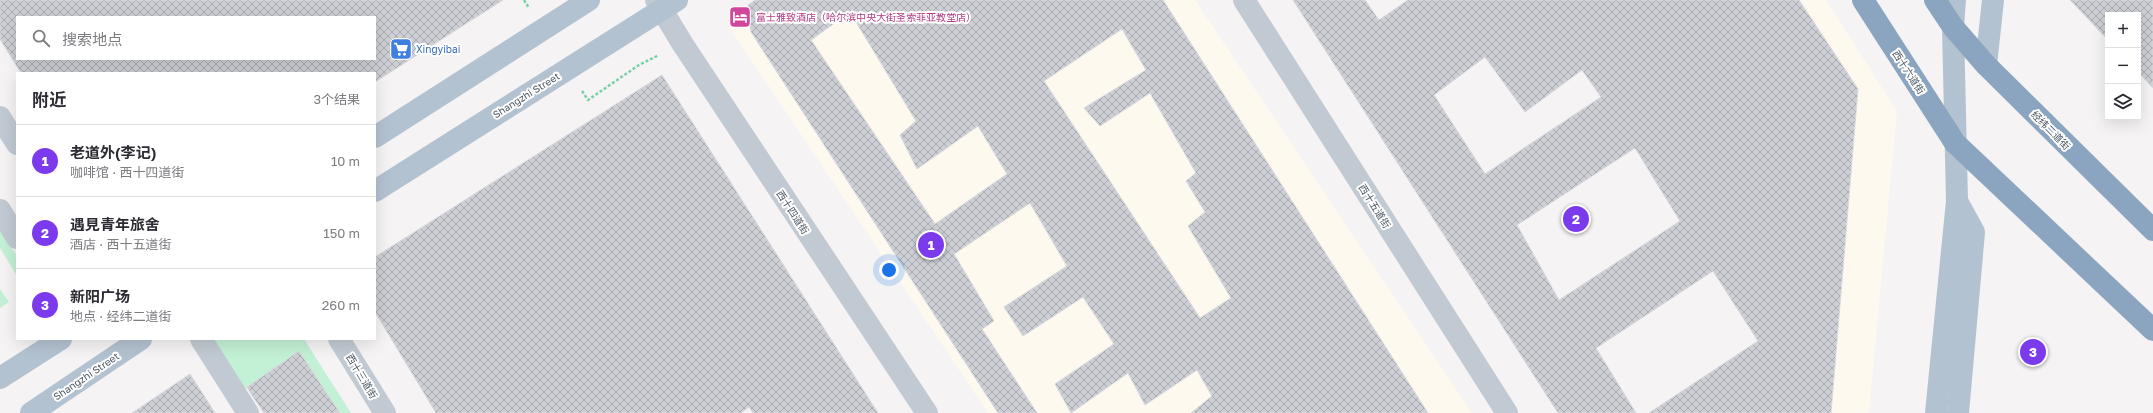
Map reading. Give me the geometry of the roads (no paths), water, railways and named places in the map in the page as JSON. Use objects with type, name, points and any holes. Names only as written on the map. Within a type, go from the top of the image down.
[{"type":"highway","name":"西十六道街","points":[[1863,0],[1955,143]]},
{"type":"highway","points":[[1935,0],[1953,27]]},
{"type":"highway","name":"经纬二道街","points":[[1953,27],[1986,65],[2153,230]]},
{"type":"highway","points":[[1955,143],[2153,330]]},
{"type":"main road","points":[[376,136],[589,0]]},
{"type":"main road","points":[[1936,413],[1957,201],[1953,27],[1955,0]]},
{"type":"main road","points":[[1986,65],[1993,0]]},
{"type":"main road","name":"Shangzhi Street","points":[[376,190],[665,3]]},
{"type":"main road","points":[[1957,201],[1974,232],[1958,413]]},
{"type":"main road","points":[[0,378],[59,340]]},
{"type":"main road","name":"Shangzhi Street","points":[[31,413],[140,340]]},
{"type":"street","name":"西十五道街","points":[[1244,0],[1507,413]]},
{"type":"street","name":"西十四道街","points":[[665,3],[927,413]]},
{"type":"street","points":[[1,122],[16,143]]},
{"type":"street","points":[[0,210],[16,236]]},
{"type":"street","points":[[202,340],[248,413]]},
{"type":"street","name":"西十三道街","points":[[340,340],[385,413]]},
{"type":"place","name":"富士雅致酒店（哈尔滨中央大街圣索菲亚教堂店）","points":[[740,17]]},
{"type":"place","name":"Xingyibai","points":[[401,49]]},
{"type":"place","name":"遇見青年旅舍","points":[[1576,219]]},
{"type":"place","name":"老道外(李记)","points":[[931,245]]},
{"type":"place","name":"新阳广场","points":[[2033,352]]}]
